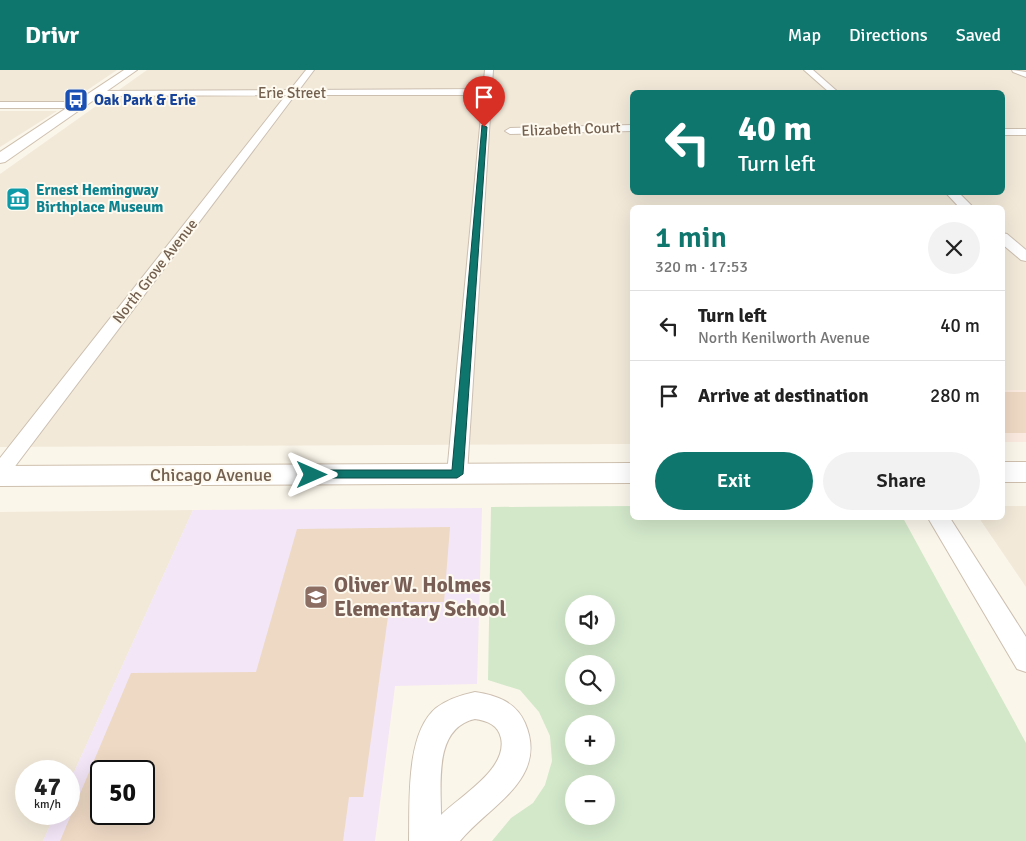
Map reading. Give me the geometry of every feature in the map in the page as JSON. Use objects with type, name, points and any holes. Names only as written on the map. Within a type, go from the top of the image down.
[{"type":"main road","points":[[0,159],[131,70]]},
{"type":"main road","points":[[1005,472],[1026,472]]},
{"type":"main road","name":"Chicago Avenue","points":[[0,476],[630,473]]},
{"type":"street","name":"North Grove Avenue","points":[[0,472],[310,70]]},
{"type":"street","points":[[457,474],[489,70]]},
{"type":"street","points":[[808,70],[832,90]]},
{"type":"street","points":[[1016,70],[1026,75]]},
{"type":"street","name":"Erie Street","points":[[97,93],[487,92]]},
{"type":"street","points":[[0,106],[79,105]]},
{"type":"street","name":"Elizabeth Court","points":[[510,131],[630,128]]},
{"type":"street","points":[[1005,132],[1026,132]]},
{"type":"street","points":[[954,195],[965,205]]},
{"type":"street","points":[[1006,240],[1026,243]]},
{"type":"street","points":[[1006,240],[1026,257]]},
{"type":"street","points":[[940,520],[1026,660]]},
{"type":"street","points":[[425,841],[428,764],[434,735],[444,720],[456,711],[469,706],[485,705],[500,711],[511,725],[515,737],[516,752],[512,766],[499,782],[452,826],[440,841]]},
{"type":"shaded area","points":[[0,70],[117,70],[71,101],[0,101]]},
{"type":"shaded area","points":[[147,70],[1026,70],[1026,390],[1005,390],[1005,205],[630,205],[630,444],[0,447],[0,174]]},
{"type":"shaded area","points":[[0,111],[57,111],[0,147]]},
{"type":"shaded area","points":[[1005,390],[1026,390],[1026,442],[1005,442]]},
{"type":"shaded area","points":[[1005,506],[1026,506],[1026,587],[980,520],[1005,520]]},
{"type":"shaded area","name":"Oliver W. Holmes Elementary School","points":[[482,508],[477,684],[395,686],[375,841],[43,841],[50,825],[80,825],[79,760],[193,510]]},
{"type":"shaded area","points":[[193,510],[79,760],[15,760],[15,825],[50,825],[43,841],[0,841],[0,512]]},
{"type":"green space","points":[[630,506],[630,520],[904,520],[1026,743],[1026,841],[492,841],[511,818],[533,803],[545,785],[552,761],[550,736],[539,712],[520,690],[488,680],[491,507]]},
{"type":"building","points":[[1005,392],[1026,392],[1026,433],[1005,433]]},
{"type":"building","name":"Oliver W. Holmes Elementary School","points":[[450,527],[444,602],[390,602],[363,797],[349,797],[343,841],[60,841],[67,825],[80,825],[80,794],[90,770],[90,825],[155,825],[155,760],[94,760],[131,673],[256,672],[297,529]]},
{"type":"place","name":"Oak Park & Erie","points":[[76,100]]},
{"type":"place","name":"Ernest Hemingway Birthplace Museum","points":[[18,199]]},
{"type":"place","name":"Oliver W. Holmes Elementary School","points":[[316,597]]},
{"type":"route","points":[[312,475],[457,474],[484,127]]}]
